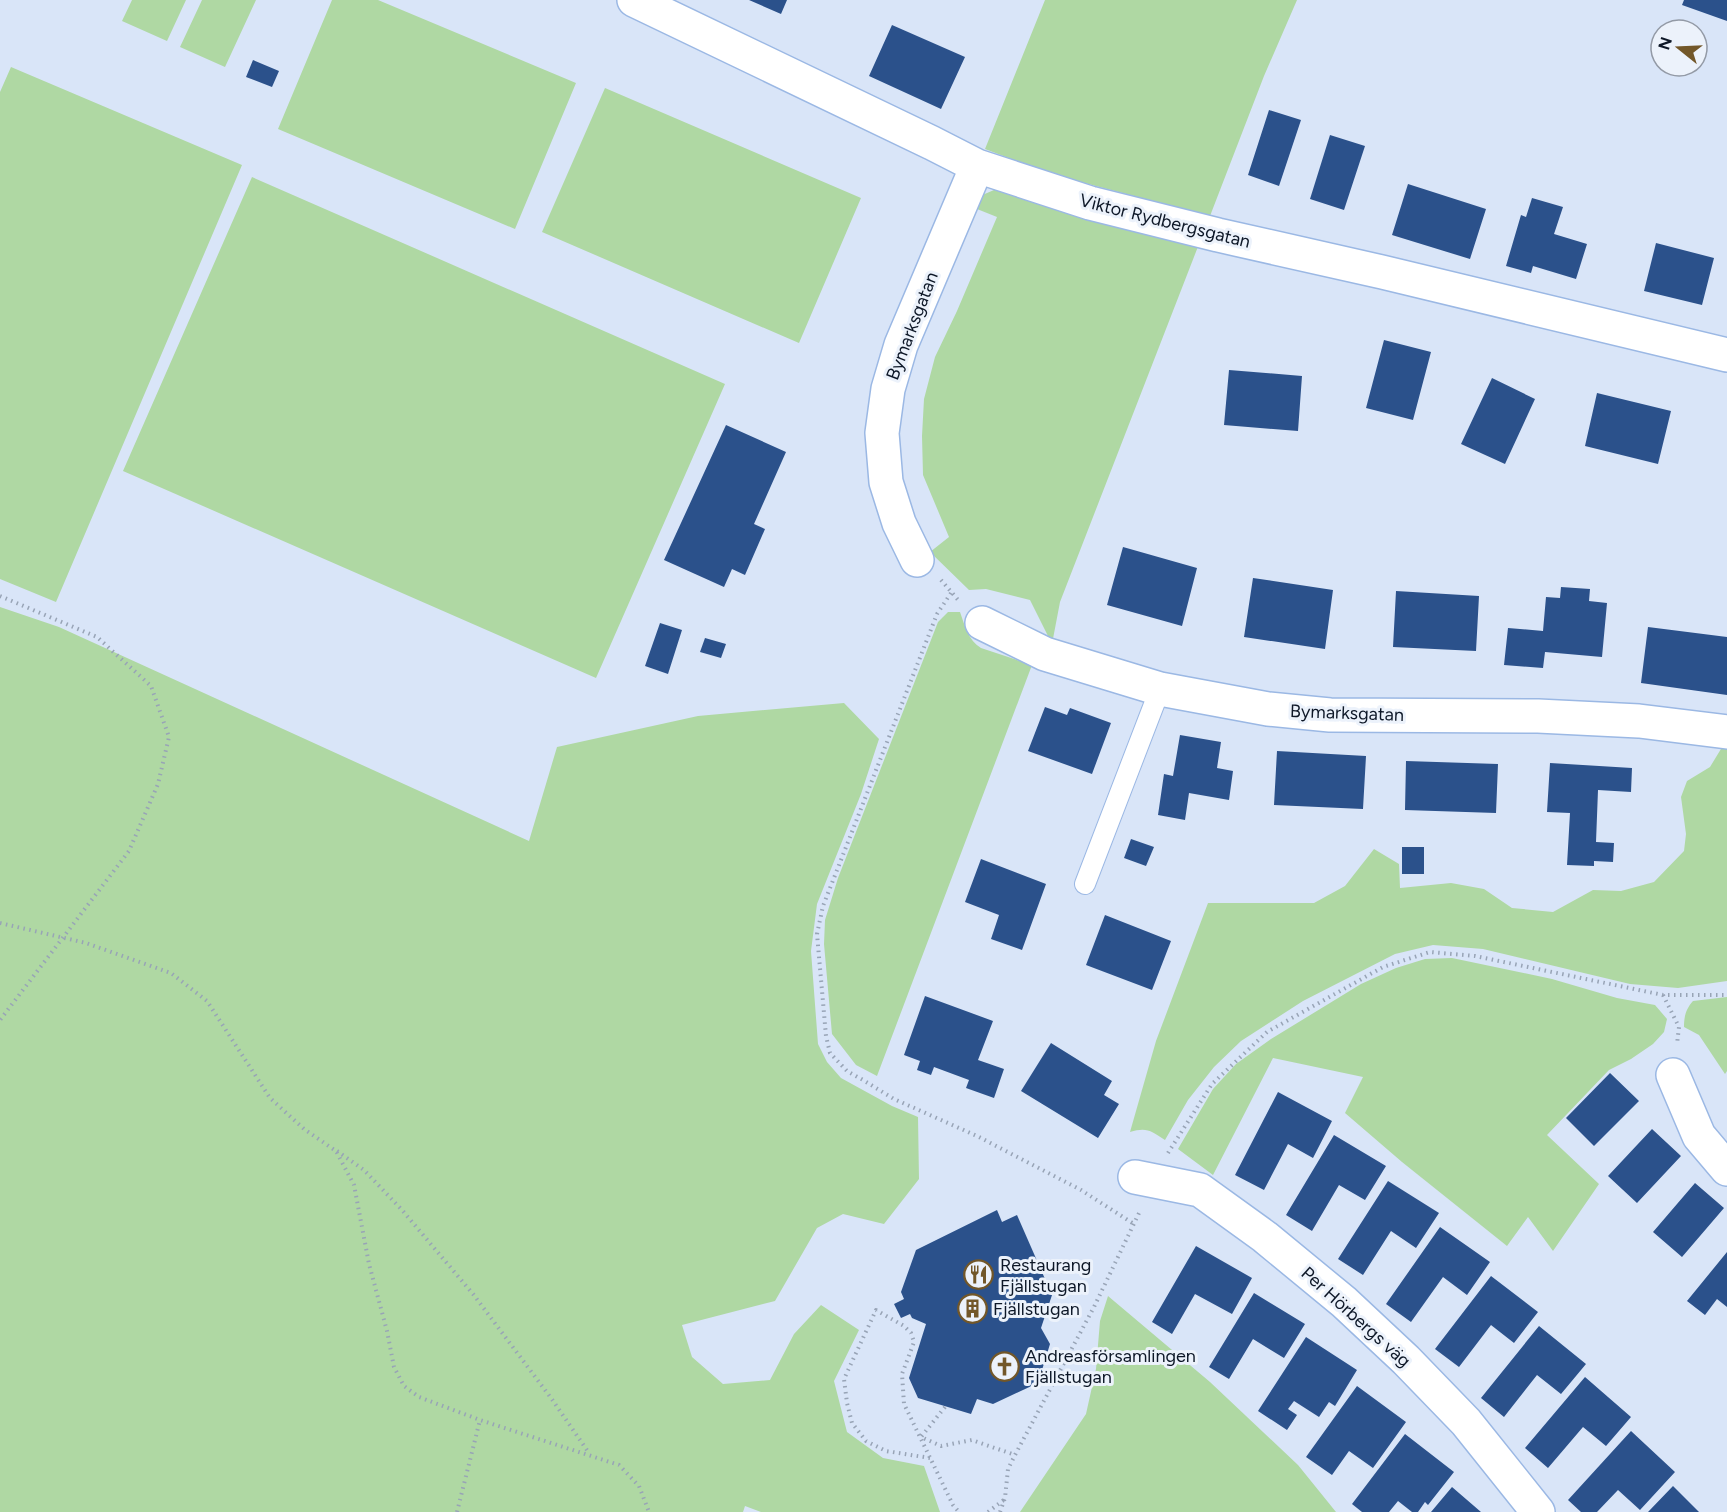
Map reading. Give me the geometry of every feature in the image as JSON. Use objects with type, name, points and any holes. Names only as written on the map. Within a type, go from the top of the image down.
[{"type":"street","name":"Viktor Rydbergsgatan","points":[[647,3],[977,166],[1090,202],[1218,235],[1727,355]]},
{"type":"street","name":"Bymarksgatan","points":[[917,560],[899,523],[886,482],[882,433],[888,388],[901,345],[977,166]]},
{"type":"street","name":"Bymarksgatan","points":[[982,622],[1045,654],[1160,689],[1268,709],[1330,715],[1538,716],[1639,721],[1727,732]]},
{"type":"street","points":[[1673,1075],[1699,1136],[1727,1170]]},
{"type":"street","name":"Per Hörbergs väg","points":[[1144,1179],[1200,1190],[1265,1237],[1344,1302],[1406,1360],[1466,1422],[1539,1512]]},
{"type":"lane","points":[[1085,884],[1160,689]]},
{"type":"path","points":[[917,560],[921,564],[928,563],[951,593],[982,622]]},
{"type":"path","points":[[951,593],[937,614],[823,906],[817,934],[826,1036],[830,1053],[847,1071],[894,1100],[977,1136],[1081,1190],[1134,1224]]},
{"type":"path","points":[[0,597],[98,637],[151,686],[169,737],[158,784],[129,851],[0,1020]]},
{"type":"path","points":[[0,923],[86,943],[171,973],[207,1001],[270,1098],[304,1129],[364,1170],[402,1210],[473,1294],[590,1454]]},
{"type":"path","points":[[1000,1512],[1005,1498],[1008,1469],[1094,1307],[1134,1224],[1144,1179],[1170,1147],[1212,1084],[1267,1032],[1383,967],[1430,952],[1475,956],[1663,994],[1727,995]]},
{"type":"path","points":[[1663,994],[1680,1027],[1673,1075]]},
{"type":"path","points":[[336,1151],[354,1185],[369,1264],[394,1367],[404,1386],[419,1397],[480,1420],[620,1465],[639,1486],[649,1512]]},
{"type":"path","points":[[930,1458],[886,1451],[866,1441],[852,1423],[844,1379],[876,1310],[904,1326],[911,1333],[914,1342],[902,1374],[904,1404],[959,1512]]},
{"type":"path","points":[[921,1437],[945,1407]]},
{"type":"path","points":[[456,1512],[480,1420]]},
{"type":"path","points":[[921,1437],[941,1446],[972,1440],[1015,1455]]},
{"type":"path","points":[[988,1512],[1005,1498]]},
{"type":"green space","points":[[132,0],[186,0],[167,41],[122,21]]},
{"type":"green space","points":[[202,0],[256,0],[225,67],[180,47]]},
{"type":"green space","points":[[332,0],[378,0],[576,83],[515,229],[278,129]]},
{"type":"green space","points":[[1045,0],[1297,0],[1264,76],[1210,216],[1054,175],[985,149]]},
{"type":"green space","points":[[11,67],[242,165],[56,602],[0,579],[0,92]]},
{"type":"green space","points":[[605,88],[861,198],[799,343],[542,232]]},
{"type":"green space","points":[[252,177],[725,384],[596,678],[123,471]]},
{"type":"green space","points":[[1001,187],[1199,244],[1060,602],[1052,644],[1030,600],[986,589],[969,590],[930,552],[949,537],[923,475],[924,399],[935,357],[997,217],[972,207],[980,196]]},
{"type":"green space","points":[[0,607],[59,627],[529,841],[557,747],[698,716],[844,703],[879,739],[861,794],[817,904],[811,951],[818,1044],[827,1062],[841,1078],[892,1106],[918,1117],[919,1179],[884,1224],[843,1214],[817,1228],[775,1301],[682,1325],[692,1357],[723,1384],[770,1380],[794,1334],[821,1305],[859,1330],[834,1381],[847,1432],[883,1458],[924,1466],[940,1512],[761,1512],[745,1506],[743,1512],[0,1512]]},
{"type":"green space","points":[[948,612],[960,612],[970,637],[981,648],[1032,665],[877,1076],[856,1065],[832,1034],[824,944],[825,920],[838,878],[938,622]]},
{"type":"green space","points":[[1724,744],[1727,745],[1727,981],[1678,988],[1630,984],[1483,949],[1433,945],[1395,954],[1303,1001],[1241,1041],[1214,1067],[1188,1100],[1165,1140],[1149,1131],[1130,1132],[1156,1041],[1208,903],[1314,903],[1345,886],[1374,849],[1399,864],[1400,888],[1451,883],[1484,889],[1512,908],[1553,912],[1593,890],[1621,891],[1654,882],[1684,851],[1686,834],[1681,797],[1687,781],[1710,767]]},
{"type":"green space","points":[[1452,958],[1552,979],[1617,998],[1655,1005],[1667,1019],[1664,1032],[1653,1044],[1609,1070],[1547,1135],[1599,1184],[1553,1251],[1528,1217],[1507,1246],[1345,1113],[1363,1077],[1273,1058],[1213,1175],[1178,1149],[1213,1089],[1236,1064],[1271,1039],[1361,984],[1396,968],[1425,959]]},
{"type":"green space","points":[[1727,997],[1727,1071],[1725,1074],[1699,1035],[1684,1027],[1684,1023],[1687,1010],[1693,1001]]},
{"type":"green space","points":[[1108,1296],[1210,1382],[1298,1465],[1336,1512],[1020,1512],[1086,1414],[1096,1369],[1100,1321]]},
{"type":"building","points":[[749,0],[787,0],[781,14]]},
{"type":"building","points":[[1684,0],[1727,0],[1727,21],[1682,5]]},
{"type":"building","points":[[892,25],[965,57],[941,109],[869,76]]},
{"type":"building","points":[[253,60],[279,71],[272,87],[246,77]]},
{"type":"building","points":[[1269,110],[1301,120],[1279,186],[1248,175]]},
{"type":"building","points":[[1330,135],[1365,146],[1344,210],[1310,199]]},
{"type":"building","points":[[1408,184],[1486,209],[1470,259],[1392,235]]},
{"type":"building","points":[[1532,198],[1563,207],[1554,234],[1587,244],[1576,279],[1533,266],[1531,273],[1506,266],[1521,215],[1526,217]]},
{"type":"building","points":[[1656,243],[1714,258],[1702,305],[1644,291]]},
{"type":"building","points":[[1384,340],[1431,352],[1413,420],[1366,408]]},
{"type":"building","points":[[1229,370],[1302,376],[1298,431],[1224,425]]},
{"type":"building","points":[[1492,378],[1535,399],[1505,464],[1461,444]]},
{"type":"building","points":[[1597,393],[1671,411],[1658,464],[1585,446]]},
{"type":"building","points":[[726,425],[786,452],[754,524],[765,529],[745,575],[732,569],[724,587],[664,560]]},
{"type":"building","points":[[1123,547],[1197,568],[1182,626],[1107,605]]},
{"type":"building","points":[[1253,578],[1333,590],[1325,649],[1244,637]]},
{"type":"building","points":[[1561,587],[1590,589],[1589,601],[1607,603],[1602,657],[1545,652],[1543,668],[1504,665],[1508,628],[1543,631],[1546,597],[1560,598]]},
{"type":"building","points":[[1396,591],[1479,596],[1476,651],[1393,647]]},
{"type":"building","points":[[660,623],[682,630],[668,674],[645,666]]},
{"type":"building","points":[[1648,627],[1727,637],[1727,695],[1641,683]]},
{"type":"building","points":[[705,638],[726,644],[721,658],[700,652]]},
{"type":"building","points":[[1045,707],[1067,715],[1070,708],[1111,723],[1092,774],[1028,751]]},
{"type":"building","points":[[1180,735],[1221,742],[1217,768],[1233,771],[1229,800],[1189,793],[1185,820],[1158,815],[1164,774],[1173,776]]},
{"type":"building","points":[[1277,751],[1366,756],[1363,809],[1274,805]]},
{"type":"building","points":[[1406,761],[1498,764],[1496,813],[1405,810]]},
{"type":"building","points":[[1550,763],[1632,768],[1631,792],[1598,790],[1596,842],[1614,843],[1613,862],[1594,861],[1594,866],[1567,865],[1570,813],[1547,812]]},
{"type":"building","points":[[1131,839],[1154,847],[1146,866],[1124,858]]},
{"type":"building","points":[[1402,847],[1424,847],[1424,874],[1402,874]]},
{"type":"building","points":[[981,859],[1046,884],[1022,950],[991,939],[999,915],[965,902]]},
{"type":"building","points":[[1105,915],[1171,941],[1152,990],[1086,965]]},
{"type":"building","points":[[925,996],[993,1021],[978,1060],[1004,1069],[994,1098],[966,1088],[969,1080],[934,1067],[931,1075],[917,1070],[920,1061],[904,1055]]},
{"type":"building","points":[[1051,1043],[1112,1081],[1104,1095],[1119,1104],[1098,1138],[1021,1091]]},
{"type":"building","points":[[1610,1073],[1639,1101],[1594,1146],[1566,1118]]},
{"type":"building","points":[[1278,1092],[1332,1121],[1313,1158],[1288,1144],[1264,1190],[1235,1175]]},
{"type":"building","points":[[1652,1129],[1681,1156],[1637,1203],[1608,1176]]},
{"type":"building","points":[[1334,1135],[1386,1166],[1365,1200],[1339,1185],[1312,1231],[1286,1215]]},
{"type":"building","points":[[1388,1181],[1439,1213],[1416,1248],[1391,1231],[1363,1275],[1338,1259]]},
{"type":"building","points":[[1695,1183],[1724,1208],[1682,1257],[1653,1232]]},
{"type":"building","name":"Fjällstugan","points":[[997,1210],[1002,1222],[1017,1215],[1052,1295],[1041,1328],[1050,1344],[1038,1383],[993,1404],[977,1399],[971,1414],[918,1398],[909,1378],[926,1324],[912,1318],[910,1314],[901,1318],[894,1304],[904,1299],[901,1292],[916,1250]]},
{"type":"building","points":[[1440,1227],[1490,1262],[1467,1295],[1443,1277],[1411,1322],[1386,1304]]},
{"type":"building","points":[[1196,1246],[1252,1278],[1232,1314],[1195,1294],[1172,1334],[1152,1322]]},
{"type":"building","points":[[1727,1252],[1727,1307],[1717,1299],[1705,1315],[1687,1301]]},
{"type":"building","points":[[1491,1276],[1538,1312],[1514,1343],[1491,1325],[1459,1367],[1435,1349]]},
{"type":"building","points":[[1254,1293],[1305,1324],[1284,1358],[1253,1339],[1229,1379],[1209,1367]]},
{"type":"building","points":[[1539,1326],[1586,1364],[1561,1394],[1537,1375],[1504,1417],[1481,1398]]},
{"type":"building","points":[[1306,1337],[1357,1370],[1335,1406],[1329,1402],[1319,1417],[1294,1401],[1288,1409],[1297,1415],[1287,1430],[1258,1411]]},
{"type":"building","points":[[1585,1377],[1631,1417],[1606,1446],[1583,1427],[1548,1468],[1525,1448]]},
{"type":"building","points":[[1357,1386],[1406,1422],[1373,1468],[1349,1451],[1332,1475],[1306,1457]]},
{"type":"building","points":[[1631,1431],[1675,1472],[1640,1510],[1618,1490],[1597,1512],[1581,1512],[1568,1500]]},
{"type":"building","points":[[1405,1434],[1454,1472],[1428,1505],[1425,1502],[1418,1512],[1412,1512],[1398,1501],[1389,1512],[1362,1512],[1352,1504]]},
{"type":"building","points":[[1673,1486],[1699,1512],[1648,1512]]},
{"type":"building","points":[[1452,1487],[1481,1512],[1431,1512]]},
{"type":"place","name":"Restaurang Fjällstugan","points":[[979,1275]]},
{"type":"place","name":"Fjällstugan","points":[[972,1309]]},
{"type":"place","name":"Andreasförsamlingen Fjällstugan","points":[[1004,1366]]}]
